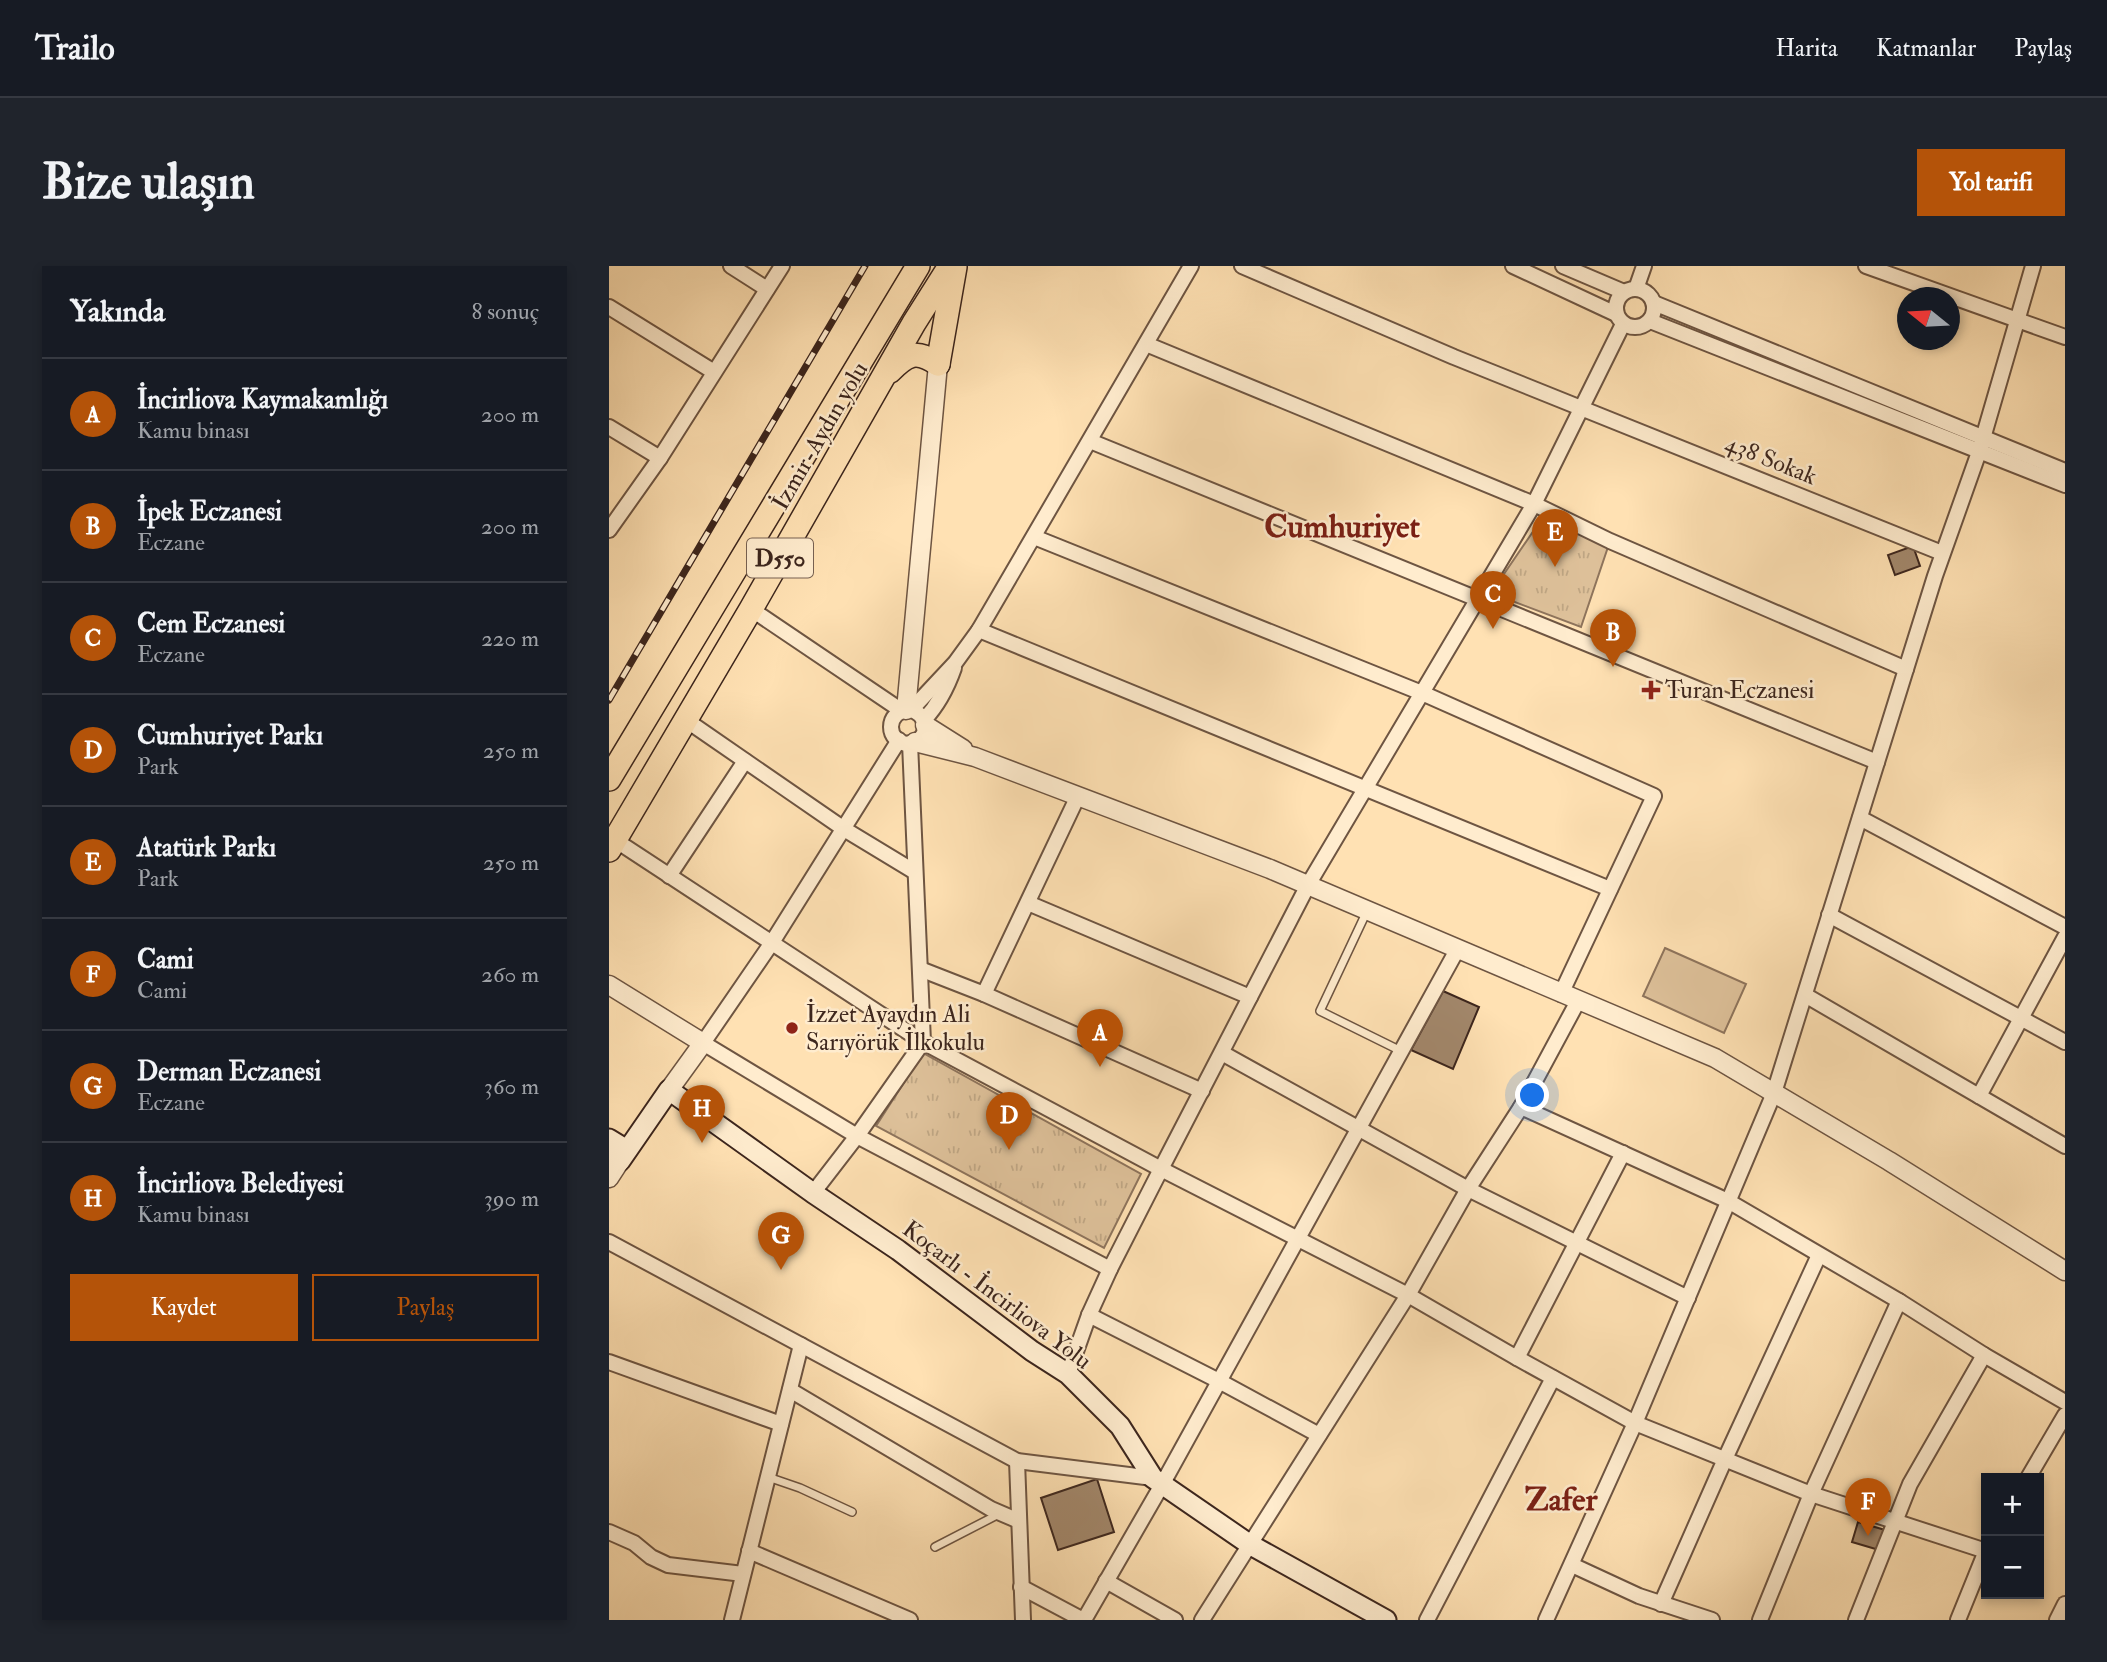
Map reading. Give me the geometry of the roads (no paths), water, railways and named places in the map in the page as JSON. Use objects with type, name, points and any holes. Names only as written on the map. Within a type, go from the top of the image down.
[{"type":"highway","name":"İzmir-Aydın yolu","points":[[609,779],[918,266]]},
{"type":"highway","name":"İzmir-Aydın yolu","points":[[612,845],[950,266]]},
{"type":"highway","points":[[938,364],[956,266]]},
{"type":"highway","points":[[898,301],[919,316],[945,327]]},
{"type":"highway","points":[[919,316],[938,364]]},
{"type":"highway","points":[[883,379],[902,359],[915,354],[938,364]]},
{"type":"main road","points":[[616,1161],[669,1090]]},
{"type":"main road","name":"Koçarlı - İncirliova Yolu","points":[[669,1090],[813,1194],[898,1251],[1032,1351],[1068,1374],[1121,1426],[1158,1480],[1249,1544],[1386,1620]]},
{"type":"main road","points":[[609,1139],[616,1161]]},
{"type":"street","points":[[731,266],[767,289]]},
{"type":"street","points":[[609,530],[660,458],[782,266]]},
{"type":"street","points":[[1191,266],[979,630],[955,663],[907,710],[893,719],[892,731],[908,742],[975,757],[1077,798],[1270,869],[1715,1058],[2065,1270]]},
{"type":"street","name":"438 Sokak","points":[[1242,266],[1454,358],[1943,553]]},
{"type":"street","points":[[1513,266],[1634,328],[1650,321],[1655,310],[1648,293],[1630,290],[1563,266]]},
{"type":"street","points":[[1068,1374],[1089,1315],[1110,1269],[1308,885],[1534,505],[1582,408],[1619,319],[1617,302],[1630,290],[1644,266]]},
{"type":"street","points":[[1866,266],[2065,337]]},
{"type":"street","points":[[1546,1620],[1635,1423],[1774,1093],[1943,553],[1981,445],[2033,266]]},
{"type":"street","points":[[1654,303],[1981,445],[2065,485]]},
{"type":"street","points":[[609,307],[714,372]]},
{"type":"street","points":[[1650,321],[1981,445],[2065,471]]},
{"type":"street","points":[[1146,344],[1534,505],[1610,541],[1906,669]]},
{"type":"street","points":[[907,710],[938,364]]},
{"type":"street","points":[[609,427],[660,458]]},
{"type":"street","points":[[1090,441],[1877,762]]},
{"type":"street","points":[[1034,537],[1422,693],[1654,796],[1610,889],[1569,997],[1521,1107],[1468,1189],[1408,1295],[1202,1620]]},
{"type":"street","points":[[751,609],[907,710],[916,712],[924,722],[975,757]]},
{"type":"street","points":[[979,630],[1610,889]]},
{"type":"street","points":[[669,1090],[771,944],[844,829],[908,742],[923,735],[924,722],[949,684],[955,663]]},
{"type":"street","points":[[686,720],[844,829],[915,873]]},
{"type":"street","points":[[813,1194],[923,1042],[908,742]]},
{"type":"street","points":[[669,876],[745,761]]},
{"type":"street","points":[[984,994],[1077,798]]},
{"type":"street","points":[[1860,818],[2065,927]]},
{"type":"street","points":[[612,845],[669,876],[923,1042],[1161,1169],[1408,1295],[1635,1423],[1811,1494],[1981,1549]]},
{"type":"street","points":[[1028,903],[1250,997]]},
{"type":"street","points":[[1829,915],[2065,1042]]},
{"type":"street","points":[[1979,1096],[2065,937]]},
{"type":"street","points":[[1021,1587],[1084,1620],[1158,1480],[1219,1381],[1457,950]]},
{"type":"street","points":[[920,969],[984,994],[1202,1091]]},
{"type":"street","points":[[609,985],[857,1136],[1110,1269]]},
{"type":"street","points":[[1805,995],[2065,1146]]},
{"type":"street","points":[[1222,1053],[1468,1189],[1688,1298]]},
{"type":"street","points":[[1521,1107],[1728,1201],[2065,1402]]},
{"type":"street","points":[[1517,1358],[1623,1153]]},
{"type":"street","points":[[609,1242],[1017,1461],[1158,1480]]},
{"type":"street","points":[[1661,1604],[1819,1255]]},
{"type":"street","points":[[1760,1620],[1811,1494],[1899,1301]]},
{"type":"street","points":[[1089,1315],[1319,1435]]},
{"type":"street","points":[[732,1620],[801,1345]]},
{"type":"street","points":[[1856,1620],[1910,1484],[1984,1355]]},
{"type":"street","points":[[609,1362],[781,1424]]},
{"type":"street","points":[[1427,1620],[1553,1378]]},
{"type":"street","points":[[790,1390],[1000,1513],[1019,1521]]},
{"type":"street","points":[[2031,1473],[2065,1415]]},
{"type":"street","points":[[1017,1461],[1021,1619]]},
{"type":"street","points":[[609,1532],[634,1543],[651,1557],[668,1565],[743,1574]]},
{"type":"street","points":[[749,1551],[910,1620]]},
{"type":"street","points":[[1958,1620],[1981,1563]]},
{"type":"street","points":[[1572,1566],[1616,1587],[1712,1620]]},
{"type":"street","points":[[1106,1581],[1175,1620]]},
{"type":"street","points":[[2058,1620],[2065,1604]]},
{"type":"lane","points":[[1367,911],[1320,1011],[1401,1051]]},
{"type":"lane","points":[[767,1477],[800,1488],[852,1512]]},
{"type":"lane","points":[[935,1547],[1000,1513]]},
{"type":"railway","points":[[609,700],[865,266]]},
{"type":"place","name":"Atatürk Parkı","points":[[1555,567]]},
{"type":"place","name":"Cem Eczanesi","points":[[1493,629]]},
{"type":"place","name":"İpek Eczanesi","points":[[1613,667]]},
{"type":"place","name":"Turan Eczanesi","points":[[1651,690]]},
{"type":"place","name":"İzzet Ayaydın Ali Sarıyörük İlkokulu","points":[[792,1028]]},
{"type":"place","name":"İncirliova Kaymakamlığı","points":[[1100,1067]]},
{"type":"place","name":"İncirliova Belediyesi","points":[[702,1143]]},
{"type":"place","name":"Cumhuriyet Parkı","points":[[1009,1150]]},
{"type":"place","name":"Derman Eczanesi","points":[[781,1270]]},
{"type":"place","name":"Cami","points":[[1868,1536]]},
{"type":"district","name":"Cumhuriyet","points":[[1342,527]]},
{"type":"district","name":"Zafer","points":[[1561,1500]]}]
